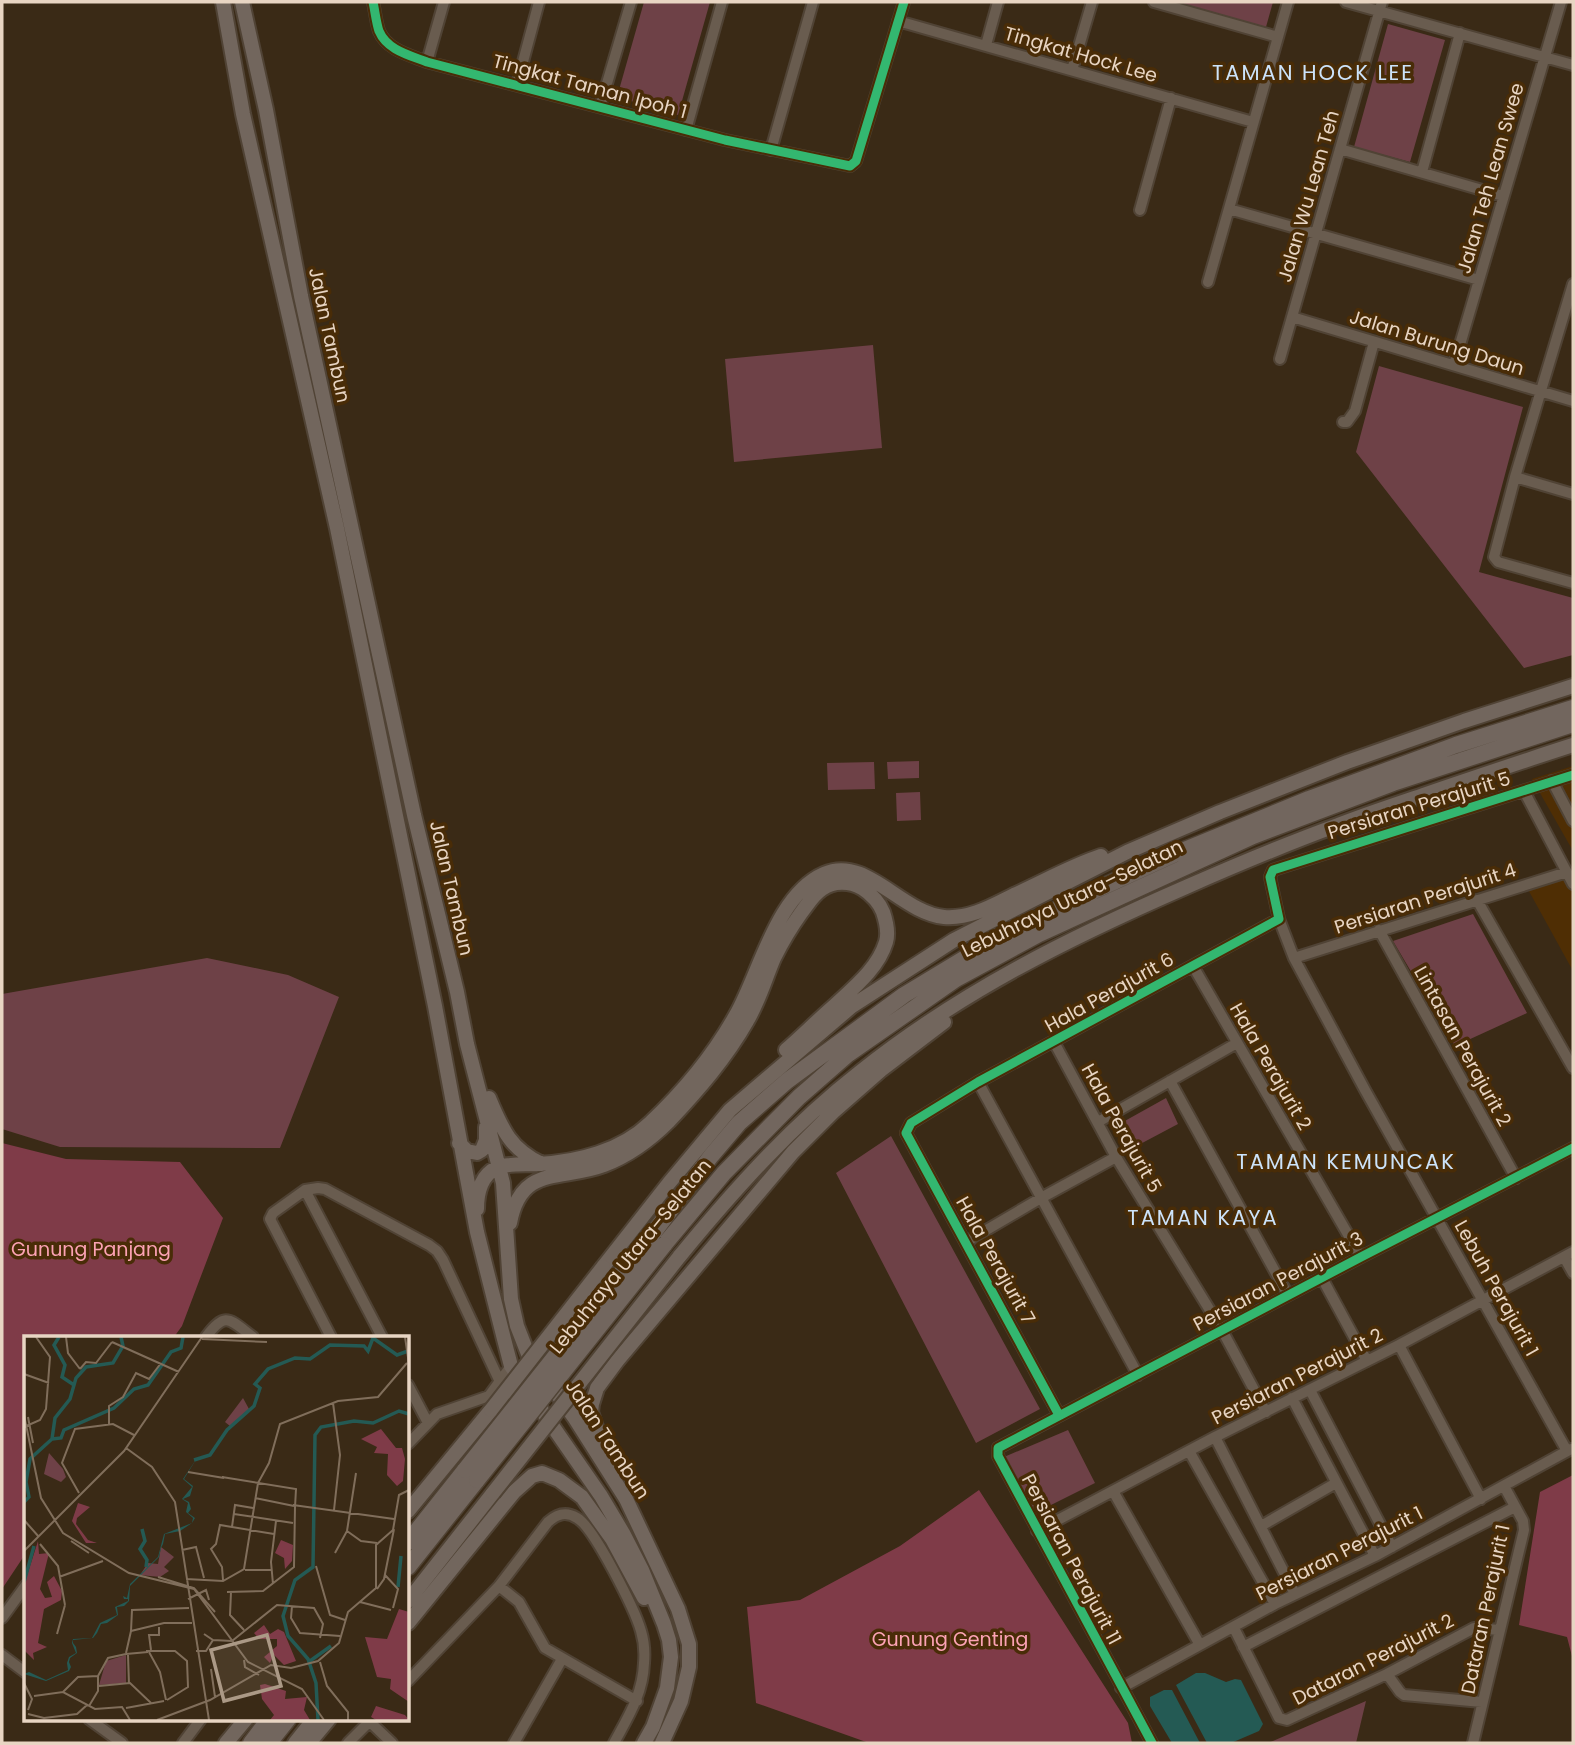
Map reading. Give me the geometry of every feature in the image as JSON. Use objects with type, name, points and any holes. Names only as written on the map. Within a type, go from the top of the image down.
[{"type":"highway","name":"Lebuhraya Utara–Selatan","points":[[410,1564],[471,1475],[659,1238],[711,1156],[739,1123],[777,1090],[904,995],[985,946],[1175,854],[1309,799],[1456,745],[1573,708]]},
{"type":"highway","name":"Lebuhraya Utara–Selatan","points":[[659,1238],[799,1097],[847,1055],[956,979],[1039,933],[1253,836],[1393,783],[1573,724]]},
{"type":"highway","name":"Lebuhraya Utara–Selatan","points":[[410,1540],[471,1475]]},
{"type":"highway","points":[[251,1743],[269,1720]]},
{"type":"highway","points":[[269,1743],[287,1720]]},
{"type":"main road","name":"Jalan Tambun","points":[[223,2],[243,114],[337,528],[435,1006],[477,1231],[511,1366],[564,1440],[618,1523],[642,1570],[664,1624],[671,1657],[670,1673],[662,1705],[644,1743]]},
{"type":"main road","name":"Jalan Tambun","points":[[242,2],[266,110],[301,296],[412,811],[499,1167],[511,1300],[517,1326],[528,1354],[574,1417],[626,1499],[678,1608],[689,1644],[689,1667],[681,1701],[662,1743]]},
{"type":"main road","points":[[730,1110],[852,1006],[895,977],[954,940],[1127,852],[1347,762],[1573,686]]},
{"type":"main road","points":[[380,744],[399,793],[412,811],[407,831],[414,872],[411,892]]},
{"type":"main road","points":[[410,1598],[709,1221],[811,1114],[901,1040],[975,992],[1064,943],[1257,856],[1340,824],[1573,745]]},
{"type":"main road","points":[[477,1231],[477,1198],[487,1174],[499,1167],[558,1163],[597,1154],[642,1131],[661,1113],[717,1047],[737,1014],[778,923],[810,882],[822,874],[833,870],[857,872],[872,878],[921,910],[935,915],[956,917],[989,907],[1099,856],[1127,852]]},
{"type":"main road","points":[[410,1509],[754,1080],[873,966],[887,940],[887,929],[880,906],[866,891],[856,885],[835,883],[816,894],[790,928],[748,1020],[701,1086],[650,1139],[632,1153],[602,1166],[553,1176],[531,1184],[523,1191],[513,1209],[507,1243]]},
{"type":"main road","points":[[626,1499],[623,1479],[597,1430],[591,1412],[597,1388],[793,1152],[852,1095],[947,1019],[975,992]]},
{"type":"main road","points":[[467,1044],[510,1142],[528,1157],[544,1164]]},
{"type":"main road","points":[[459,1143],[467,1151],[477,1153],[482,1150],[486,1140],[486,1113]]},
{"type":"main road","points":[[410,1621],[514,1492],[532,1476],[542,1473],[568,1486],[588,1503],[612,1539],[649,1608],[664,1624]]},
{"type":"main road","points":[[226,1743],[245,1720]]},
{"type":"main road","points":[[295,1743],[313,1720]]},
{"type":"main road","points":[[309,1743],[328,1720]]},
{"type":"street","name":"Tingkat Taman Ipoh 1","points":[[373,2],[379,31],[386,43],[427,62],[686,130],[850,166],[856,161],[898,20]]},
{"type":"street","points":[[427,62],[444,2]]},
{"type":"street","points":[[517,84],[539,2]]},
{"type":"street","points":[[600,107],[631,2]]},
{"type":"street","points":[[686,130],[722,2]]},
{"type":"street","points":[[771,150],[813,2]]},
{"type":"street","points":[[898,20],[904,2]]},
{"type":"street","points":[[986,45],[998,2]]},
{"type":"street","points":[[1072,70],[1092,2]]},
{"type":"street","points":[[1154,2],[1278,37]]},
{"type":"street","points":[[1208,282],[1288,2]]},
{"type":"street","points":[[1346,2],[1380,6],[1460,33],[1573,65]]},
{"type":"street","name":"Jalan Teh Lean Swee","points":[[1454,365],[1560,2]]},
{"type":"street","name":"Jalan Wu Lean Teh","points":[[1280,359],[1380,6]]},
{"type":"street","name":"Tingkat Hock Lee","points":[[898,20],[1253,122]]},
{"type":"street","points":[[1422,172],[1460,33]]},
{"type":"street","points":[[1140,210],[1171,98]]},
{"type":"street","points":[[243,114],[266,110]]},
{"type":"street","points":[[1340,149],[1503,196]]},
{"type":"street","points":[[1229,209],[1479,280]]},
{"type":"street","points":[[1573,284],[1494,554],[1498,562],[1573,583]]},
{"type":"street","name":"Jalan Burung Daun","points":[[1292,317],[1573,401]]},
{"type":"street","points":[[1343,422],[1348,422],[1355,411],[1374,341]]},
{"type":"street","points":[[1515,477],[1573,494]]},
{"type":"street","name":"Persiaran Perajurit 5","points":[[1279,919],[1270,877],[1275,869],[1573,775]]},
{"type":"street","points":[[1552,781],[1573,821]]},
{"type":"street","points":[[1524,791],[1573,884]]},
{"type":"street","name":"Persiaran Perajurit 4","points":[[1294,958],[1567,872]]},
{"type":"street","points":[[1477,900],[1573,1068]]},
{"type":"street","name":"Lebuh Perajurit 1","points":[[1279,919],[1294,958],[1365,1090],[1570,1449]]},
{"type":"street","name":"Hala Perajurit 6","points":[[911,1123],[978,1082],[1279,919]]},
{"type":"street","name":"Lintasan Perajurit 2","points":[[1379,930],[1516,1178]]},
{"type":"street","name":"Hala Perajurit 2","points":[[1193,966],[1361,1257]]},
{"type":"street","name":"Hala Perajurit 5","points":[[1054,1042],[1116,1157],[1222,1331],[1266,1412]]},
{"type":"street","points":[[1098,1122],[1237,1043]]},
{"type":"street","points":[[1170,1081],[1288,1295]]},
{"type":"street","points":[[978,1082],[1138,1375]]},
{"type":"street","name":"Hala Perajurit 7","points":[[911,1123],[906,1133],[1059,1415]]},
{"type":"street","name":"Persiaran Perajurit 3","points":[[1000,1446],[1573,1148]]},
{"type":"street","points":[[967,1242],[1116,1157]]},
{"type":"street","points":[[330,1336],[270,1219],[273,1213],[305,1191],[321,1188],[437,1251],[450,1273],[500,1382]]},
{"type":"street","points":[[305,1191],[382,1336]]},
{"type":"street","points":[[1569,1254],[1573,1272]]},
{"type":"street","name":"Persiaran Perajurit 2","points":[[1037,1531],[1215,1437],[1399,1345],[1569,1254]]},
{"type":"street","points":[[1322,1278],[1367,1361]]},
{"type":"street","points":[[207,1336],[218,1322],[226,1320],[252,1336]]},
{"type":"street","points":[[1399,1345],[1481,1499]]},
{"type":"street","points":[[410,1442],[437,1414],[489,1396],[511,1366]]},
{"type":"street","points":[[410,1389],[428,1423]]},
{"type":"street","points":[[1310,1390],[1392,1547]]},
{"type":"street","points":[[1292,1398],[1375,1556]]},
{"type":"street","points":[[1215,1437],[1295,1594]]},
{"type":"street","name":"Persiaran Perajurit 11","points":[[1000,1446],[997,1450],[998,1456],[1152,1743]]},
{"type":"street","name":"Persiaran Perajurit 1","points":[[1121,1688],[1275,1604],[1392,1547],[1570,1449]]},
{"type":"street","points":[[1189,1451],[1275,1604]]},
{"type":"street","points":[[1261,1526],[1336,1483]]},
{"type":"street","name":"Dataran Perajurit 1","points":[[1473,1743],[1524,1530],[1524,1523],[1504,1486]]},
{"type":"street","points":[[1113,1491],[1200,1645]]},
{"type":"street","name":"Persiaran Perajurit 1","points":[[1243,1647],[1515,1507]]},
{"type":"street","points":[[410,1679],[499,1586],[548,1522],[562,1514],[573,1516],[584,1523],[624,1590],[643,1642],[643,1675],[637,1701],[614,1743]]},
{"type":"street","points":[[499,1586],[519,1602],[545,1648],[637,1701]]},
{"type":"street","points":[[2,1618],[24,1588]]},
{"type":"street","name":"Dataran Perajurit 2","points":[[1234,1628],[1276,1714],[1283,1720],[1292,1719],[1387,1674],[1474,1628],[1500,1630]]},
{"type":"street","points":[[2,1655],[24,1672]]},
{"type":"street","points":[[514,1743],[562,1659]]},
{"type":"street","points":[[1387,1674],[1404,1695],[1482,1702]]},
{"type":"street","points":[[90,1720],[122,1743]]},
{"type":"street","points":[[183,1743],[200,1720]]},
{"type":"street","points":[[348,1743],[371,1720],[392,1743]]},
{"type":"shaded area","points":[[644,2],[710,2],[678,115],[617,97]]},
{"type":"shaded area","points":[[1175,2],[1273,2],[1266,27]]},
{"type":"shaded area","points":[[1388,24],[1445,40],[1410,162],[1354,147]]},
{"type":"shaded area","points":[[873,345],[882,448],[734,462],[725,359]]},
{"type":"shaded area","points":[[1379,366],[1523,407],[1479,572],[1573,598],[1573,655],[1524,668],[1356,452]]},
{"type":"shaded area","points":[[919,761],[919,778],[888,779],[887,762]]},
{"type":"shaded area","points":[[874,762],[875,789],[828,790],[827,763]]},
{"type":"shaded area","points":[[1573,766],[1573,851],[1532,779]]},
{"type":"shaded area","points":[[920,792],[921,820],[897,821],[896,793]]},
{"type":"shaded area","points":[[1573,871],[1573,971],[1525,884]]},
{"type":"shaded area","points":[[1473,914],[1527,1013],[1455,1046],[1393,941]]},
{"type":"shaded area","points":[[207,958],[288,975],[339,997],[280,1148],[60,1147],[2,1129],[2,994]]},
{"type":"shaded area","points":[[1166,1098],[1178,1124],[1129,1150],[1114,1127]]},
{"type":"shaded area","points":[[891,1136],[1040,1409],[976,1443],[836,1173]]},
{"type":"shaded area","points":[[1068,1430],[1095,1483],[1035,1513],[1004,1457]]},
{"type":"shaded area","points":[[1366,1701],[1356,1743],[1268,1743]]},
{"type":"green space","name":"Gunung Panjang","points":[[2,1143],[66,1159],[180,1162],[223,1218],[182,1326],[175,1336],[24,1336],[24,1556],[2,1589]]},
{"type":"green space","points":[[1573,1475],[1573,1660],[1567,1637],[1519,1625],[1540,1492]]},
{"type":"green space","name":"Gunung Genting","points":[[979,1490],[1128,1723],[1132,1743],[869,1743],[756,1703],[747,1607],[800,1600],[900,1546]]},
{"type":"water","points":[[1196,1673],[1205,1673],[1226,1682],[1241,1680],[1263,1724],[1259,1731],[1231,1743],[1207,1743],[1176,1685]]},
{"type":"water","points":[[1164,1690],[1172,1690],[1200,1743],[1172,1743],[1150,1706],[1150,1697]]},
{"type":"cycle path","points":[[373,2],[379,31],[387,43],[427,62],[725,140],[850,166],[856,161],[904,2]]},
{"type":"cycle path","points":[[1059,1415],[906,1133],[911,1123],[978,1082],[1279,919],[1270,877],[1273,870],[1573,775]]},
{"type":"cycle path","points":[[1152,1743],[998,1456],[998,1448],[1573,1148]]},
{"type":"district","name":"TAMAN HOCK LEE","points":[[1313,73]]},
{"type":"district","name":"TAMAN KEMUNCAK","points":[[1346,1162]]},
{"type":"district","name":"TAMAN KAYA","points":[[1203,1218]]}]
